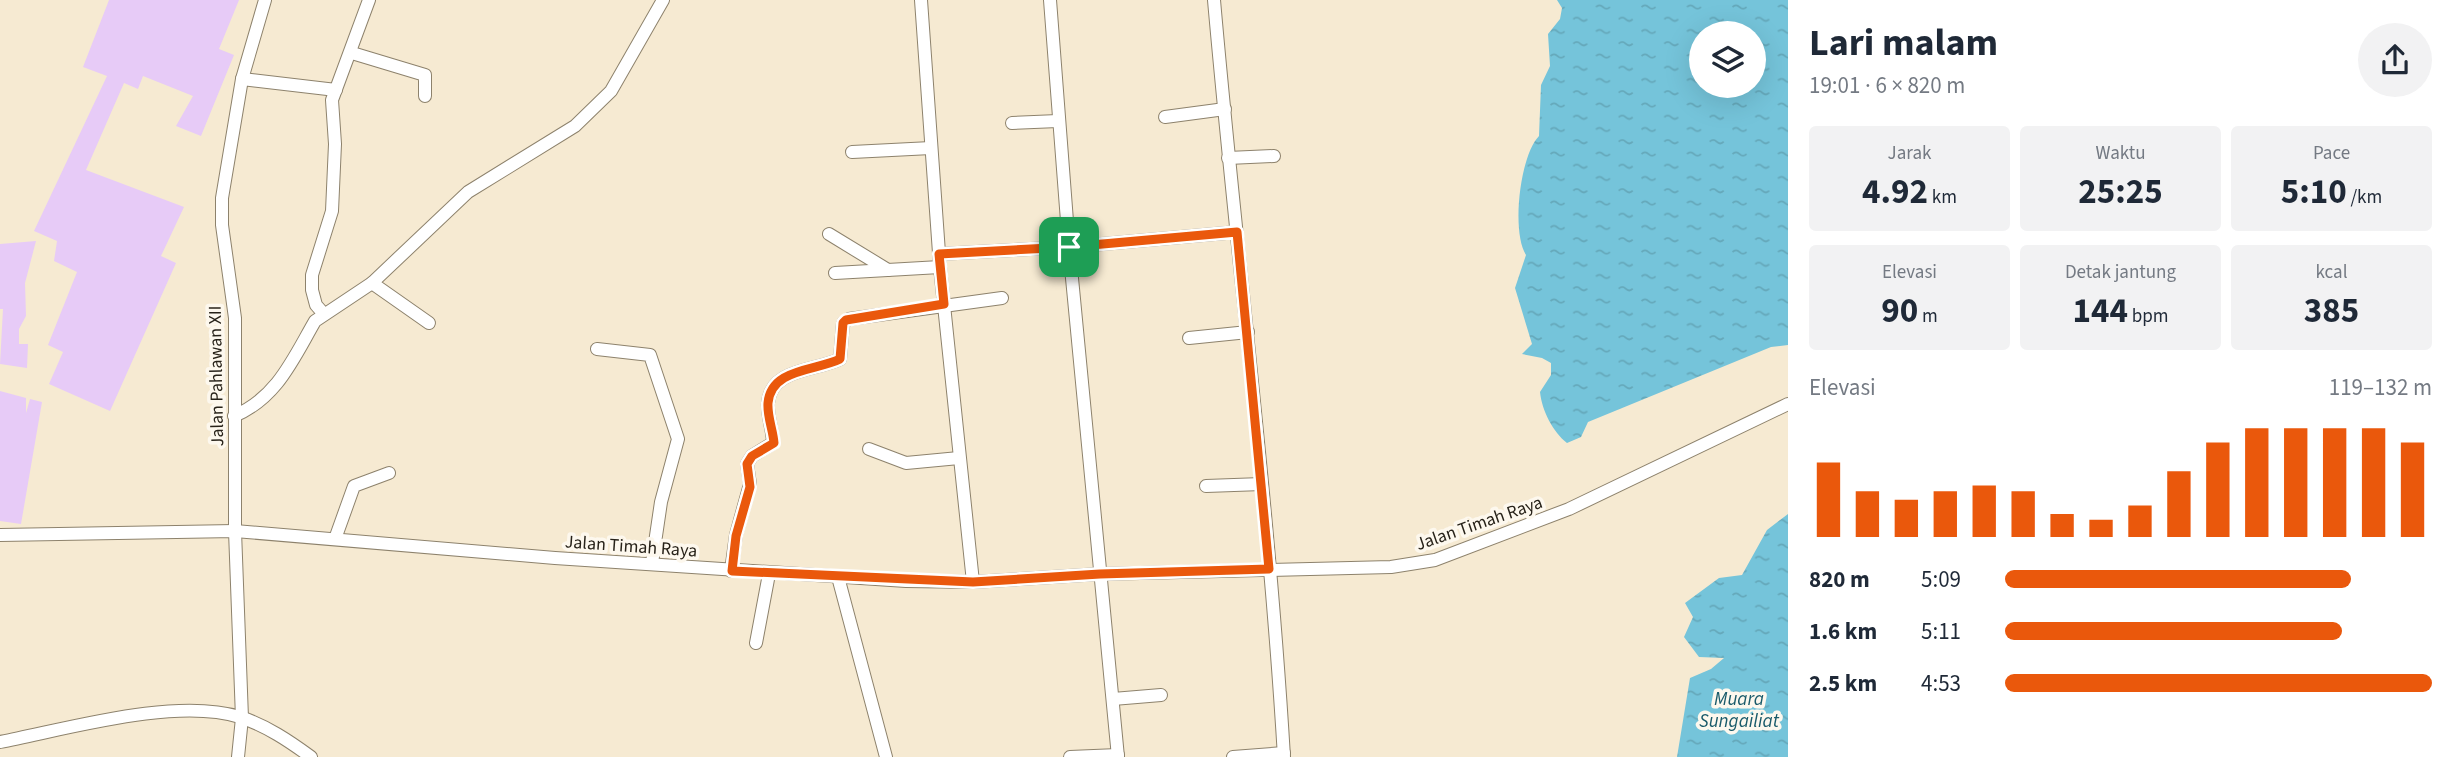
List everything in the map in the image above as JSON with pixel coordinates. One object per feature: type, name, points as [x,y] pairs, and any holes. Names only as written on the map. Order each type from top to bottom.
[{"type":"street","name":"Jalan Pahlawan XII","points":[[238,757],[242,718],[235,531],[235,318],[224,244],[222,198],[242,79],[265,0]]},
{"type":"street","points":[[323,313],[313,301],[312,275],[332,211],[335,144],[331,110],[335,90],[352,53],[369,0]]},
{"type":"street","points":[[234,416],[255,405],[275,387],[323,313],[372,282],[468,192],[575,127],[611,91],[663,0]]},
{"type":"street","points":[[921,0],[940,261],[973,582]]},
{"type":"street","points":[[1050,0],[1069,247],[1118,756],[1070,757]]},
{"type":"street","points":[[1214,0],[1228,158],[1248,332],[1284,755],[1233,757]]},
{"type":"street","points":[[352,53],[425,75],[428,78],[425,96]]},
{"type":"street","points":[[242,79],[335,90]]},
{"type":"street","points":[[1165,117],[1225,109]]},
{"type":"street","points":[[1012,123],[1058,121]]},
{"type":"street","points":[[852,152],[931,148]]},
{"type":"street","points":[[1228,158],[1274,156]]},
{"type":"street","points":[[835,274],[888,270],[940,261],[1069,247],[1237,232]]},
{"type":"street","points":[[830,234],[888,270]]},
{"type":"street","points":[[372,282],[429,323]]},
{"type":"street","points":[[732,571],[736,536],[750,487],[747,464],[752,456],[774,443],[768,406],[778,382],[797,372],[840,359],[843,323],[846,320],[944,304],[1002,298]]},
{"type":"street","points":[[1189,338],[1248,332]]},
{"type":"street","points":[[597,349],[650,355],[678,439],[661,502],[652,564]]},
{"type":"street","name":"Jalan Timah Raya","points":[[0,535],[235,531],[769,574],[973,582],[1100,574],[1357,569],[1435,560],[1569,509],[1788,404]]},
{"type":"street","points":[[869,449],[906,463],[959,458]]},
{"type":"street","points":[[335,539],[354,486],[389,473]]},
{"type":"street","points":[[1206,486],[1262,484]]},
{"type":"street","points":[[756,643],[769,574]]},
{"type":"street","points":[[838,576],[886,757]]},
{"type":"street","points":[[1113,699],[1161,695]]},
{"type":"street","points":[[0,742],[82,724],[166,713],[218,713],[242,718],[277,733],[311,757]]},
{"type":"water","points":[[1557,0],[1788,0],[1788,345],[1771,347],[1588,422],[1581,437],[1567,443],[1553,427],[1541,399],[1540,392],[1551,375],[1551,363],[1542,358],[1522,354],[1532,344],[1515,288],[1526,255],[1519,229],[1523,176],[1532,146],[1539,136],[1541,85],[1550,66],[1548,34],[1560,19],[1562,8]]},
{"type":"water","name":"Muara Sungailiat","points":[[1788,514],[1788,757],[1677,757],[1690,678],[1711,669],[1724,658],[1699,657],[1684,637],[1693,617],[1685,603],[1719,578],[1742,575],[1767,530]]},
{"type":"building","points":[[109,0],[239,0],[219,49],[234,55],[201,136],[176,126],[193,96],[143,76],[138,89],[124,83],[86,170],[184,207],[161,256],[176,263],[110,411],[49,384],[63,352],[48,345],[77,272],[54,261],[57,241],[34,231],[107,76],[83,67]]},
{"type":"building","points":[[36,241],[25,283],[26,316],[19,329],[19,344],[28,344],[27,368],[0,364],[3,309],[0,309],[0,244]]},
{"type":"building","points":[[0,391],[26,398],[26,413],[30,399],[42,402],[21,524],[0,521]]},
{"type":"route","points":[[1237,232],[1269,569],[1100,574],[973,582],[732,571],[736,536],[750,487],[747,464],[752,456],[774,443],[768,406],[770,395],[778,382],[797,372],[840,359],[843,351],[843,323],[846,320],[944,304],[939,254],[1069,247],[1237,232]]}]
